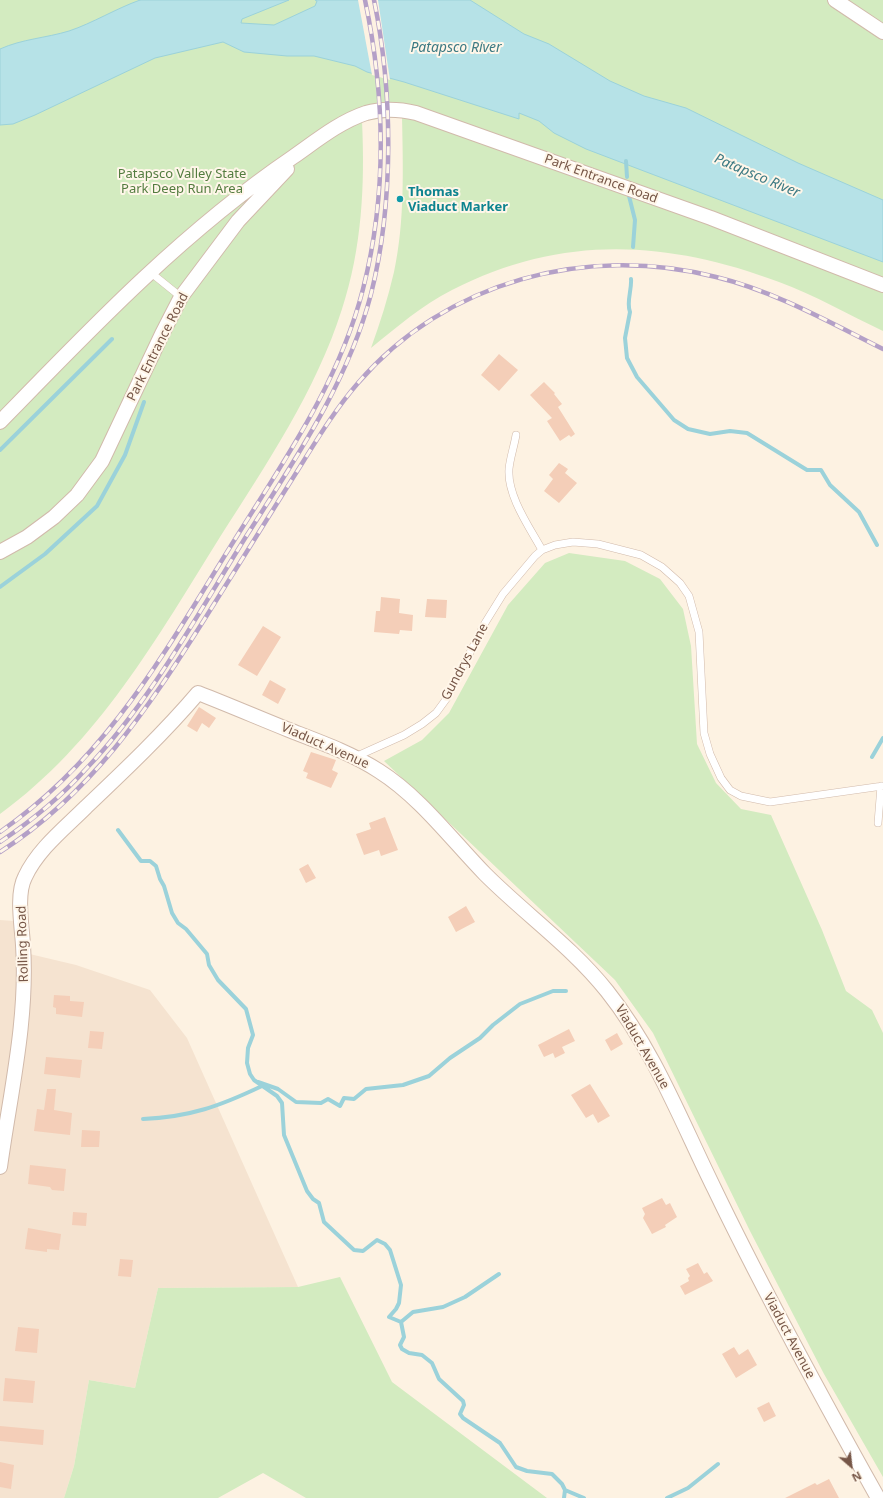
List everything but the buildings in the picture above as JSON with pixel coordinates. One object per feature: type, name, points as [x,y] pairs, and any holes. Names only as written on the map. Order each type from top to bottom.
[{"type":"street","points":[[835,0],[883,32]]},
{"type":"street","name":"Park Entrance Road","points":[[0,422],[103,316],[226,205],[318,140],[351,119],[366,113],[382,110],[399,109],[416,113],[711,218],[883,285]]},
{"type":"street","name":"Park Entrance Road","points":[[0,552],[27,537],[54,517],[76,495],[102,460],[181,297],[238,221],[277,179],[318,140]]},
{"type":"street","name":"Viaduct Avenue","points":[[198,693],[355,757],[381,772],[402,788],[485,874],[579,959],[607,991],[630,1023],[669,1094],[713,1188],[790,1339],[878,1498]]},
{"type":"street","name":"Rolling Road","points":[[0,1167],[2,1133],[21,1025],[25,977],[20,908],[24,879],[33,862],[54,839],[174,721],[198,693]]},
{"type":"lane","points":[[150,272],[181,297]]},
{"type":"lane","points":[[516,435],[509,470],[511,485],[517,504],[542,550],[555,545],[573,542],[622,549],[641,555],[662,567],[680,583],[690,596],[699,632],[704,733],[710,754],[721,778],[730,790],[741,796],[770,802],[882,786],[878,823]]},
{"type":"lane","name":"Gundrys Lane","points":[[355,757],[404,735],[436,713],[447,698],[485,624],[503,594],[535,556],[542,550]]},
{"type":"shaded area","points":[[0,920],[14,921],[17,951],[76,965],[150,990],[187,1038],[298,1287],[158,1288],[135,1388],[89,1380],[74,1466],[64,1498],[0,1498]]},
{"type":"green space","name":"Patapsco Valley State Park Deep Run Area","points":[[0,0],[883,0],[883,331],[806,293],[737,268],[696,258],[655,251],[614,249],[574,252],[533,259],[493,272],[452,290],[430,302],[371,348],[381,320],[398,253],[402,214],[402,116],[362,121],[363,169],[361,216],[354,263],[349,286],[331,339],[304,398],[255,483],[173,613],[123,687],[96,722],[67,755],[35,786],[0,814]]},
{"type":"green space","points":[[569,553],[625,561],[660,579],[683,609],[691,646],[697,744],[716,783],[741,809],[771,815],[822,930],[846,991],[872,1010],[883,1033],[883,1477],[824,1374],[750,1231],[653,1033],[615,980],[384,761],[422,740],[449,713],[508,605],[545,563]]},
{"type":"green space","points":[[340,1277],[392,1382],[547,1498],[306,1498],[263,1473],[218,1498],[64,1498],[74,1466],[89,1380],[135,1388],[158,1288],[298,1287]]},
{"type":"water","name":"Patapsco River","points":[[140,0],[289,0],[242,19],[241,23],[274,25],[315,6],[317,1],[315,0],[470,0],[524,34],[549,44],[610,81],[644,96],[686,108],[798,163],[883,200],[883,262],[586,149],[554,133],[539,121],[519,113],[519,119],[404,82],[367,72],[355,66],[314,56],[287,56],[244,52],[223,42],[155,58],[35,115],[13,124],[0,125],[0,49],[17,43],[69,31]]},
{"type":"pier","points":[[358,0],[378,0],[390,80],[372,75]]},
{"type":"waterway","points":[[626,161],[627,177]]},
{"type":"waterway","points":[[629,196],[635,220],[633,247]]},
{"type":"waterway","points":[[631,279],[629,304],[630,312],[625,338],[627,358],[637,377],[674,420],[688,429],[710,434],[730,431],[747,433],[807,470],[821,470],[830,485],[859,512],[877,545]]},
{"type":"waterway","points":[[0,450],[112,339]]},
{"type":"waterway","points":[[0,587],[45,554],[97,506],[125,455],[144,402]]},
{"type":"waterway","points":[[872,757],[883,738]]},
{"type":"waterway","points":[[118,830],[141,861],[150,861],[156,866],[172,913],[178,923],[186,929],[207,954],[209,965],[218,980],[246,1009],[253,1035],[248,1048],[247,1063],[250,1074],[254,1080],[277,1096],[282,1103],[284,1135],[307,1191],[313,1199],[319,1203],[324,1222],[354,1250],[363,1251],[377,1240],[385,1244],[390,1250],[401,1285],[399,1303],[389,1317],[401,1322],[404,1337],[400,1345],[402,1349],[409,1353],[422,1355],[432,1363],[439,1379],[463,1401],[464,1405],[460,1414],[463,1418],[500,1443],[516,1467],[527,1471],[552,1474],[562,1484],[565,1490],[564,1498]]},
{"type":"waterway","points":[[258,1082],[278,1089],[296,1102],[321,1103],[328,1099],[340,1106],[344,1098],[354,1099],[366,1089],[403,1085],[429,1076],[450,1058],[480,1038],[493,1025],[520,1004],[553,991],[566,991]]},
{"type":"waterway","points":[[143,1119],[176,1116],[190,1113],[218,1105],[262,1086]]},
{"type":"waterway","points":[[401,1322],[413,1312],[443,1307],[465,1297],[499,1274]]},
{"type":"waterway","points":[[667,1498],[688,1488],[718,1464]]},
{"type":"waterway","points":[[565,1490],[584,1498]]},
{"type":"railway","points":[[0,832],[39,802],[74,769],[105,734],[134,697],[161,658],[292,448],[326,387],[353,323],[363,289],[371,253],[376,218],[380,145],[379,108],[372,36],[365,0]]},
{"type":"railway","points":[[0,842],[45,809],[66,790],[109,743],[152,686],[172,657],[302,448],[335,389],[349,358],[371,294],[379,259],[387,185],[388,147],[385,72],[374,0]]},
{"type":"railway","points":[[0,852],[33,829],[62,804],[90,777],[115,748],[161,686],[183,653],[331,418],[358,383],[393,348],[433,319],[476,296],[521,279],[569,269],[618,265],[667,268],[716,277],[759,290],[801,308],[883,349]]},
{"type":"place","name":"Thomas Viaduct Marker","points":[[400,199]]}]
